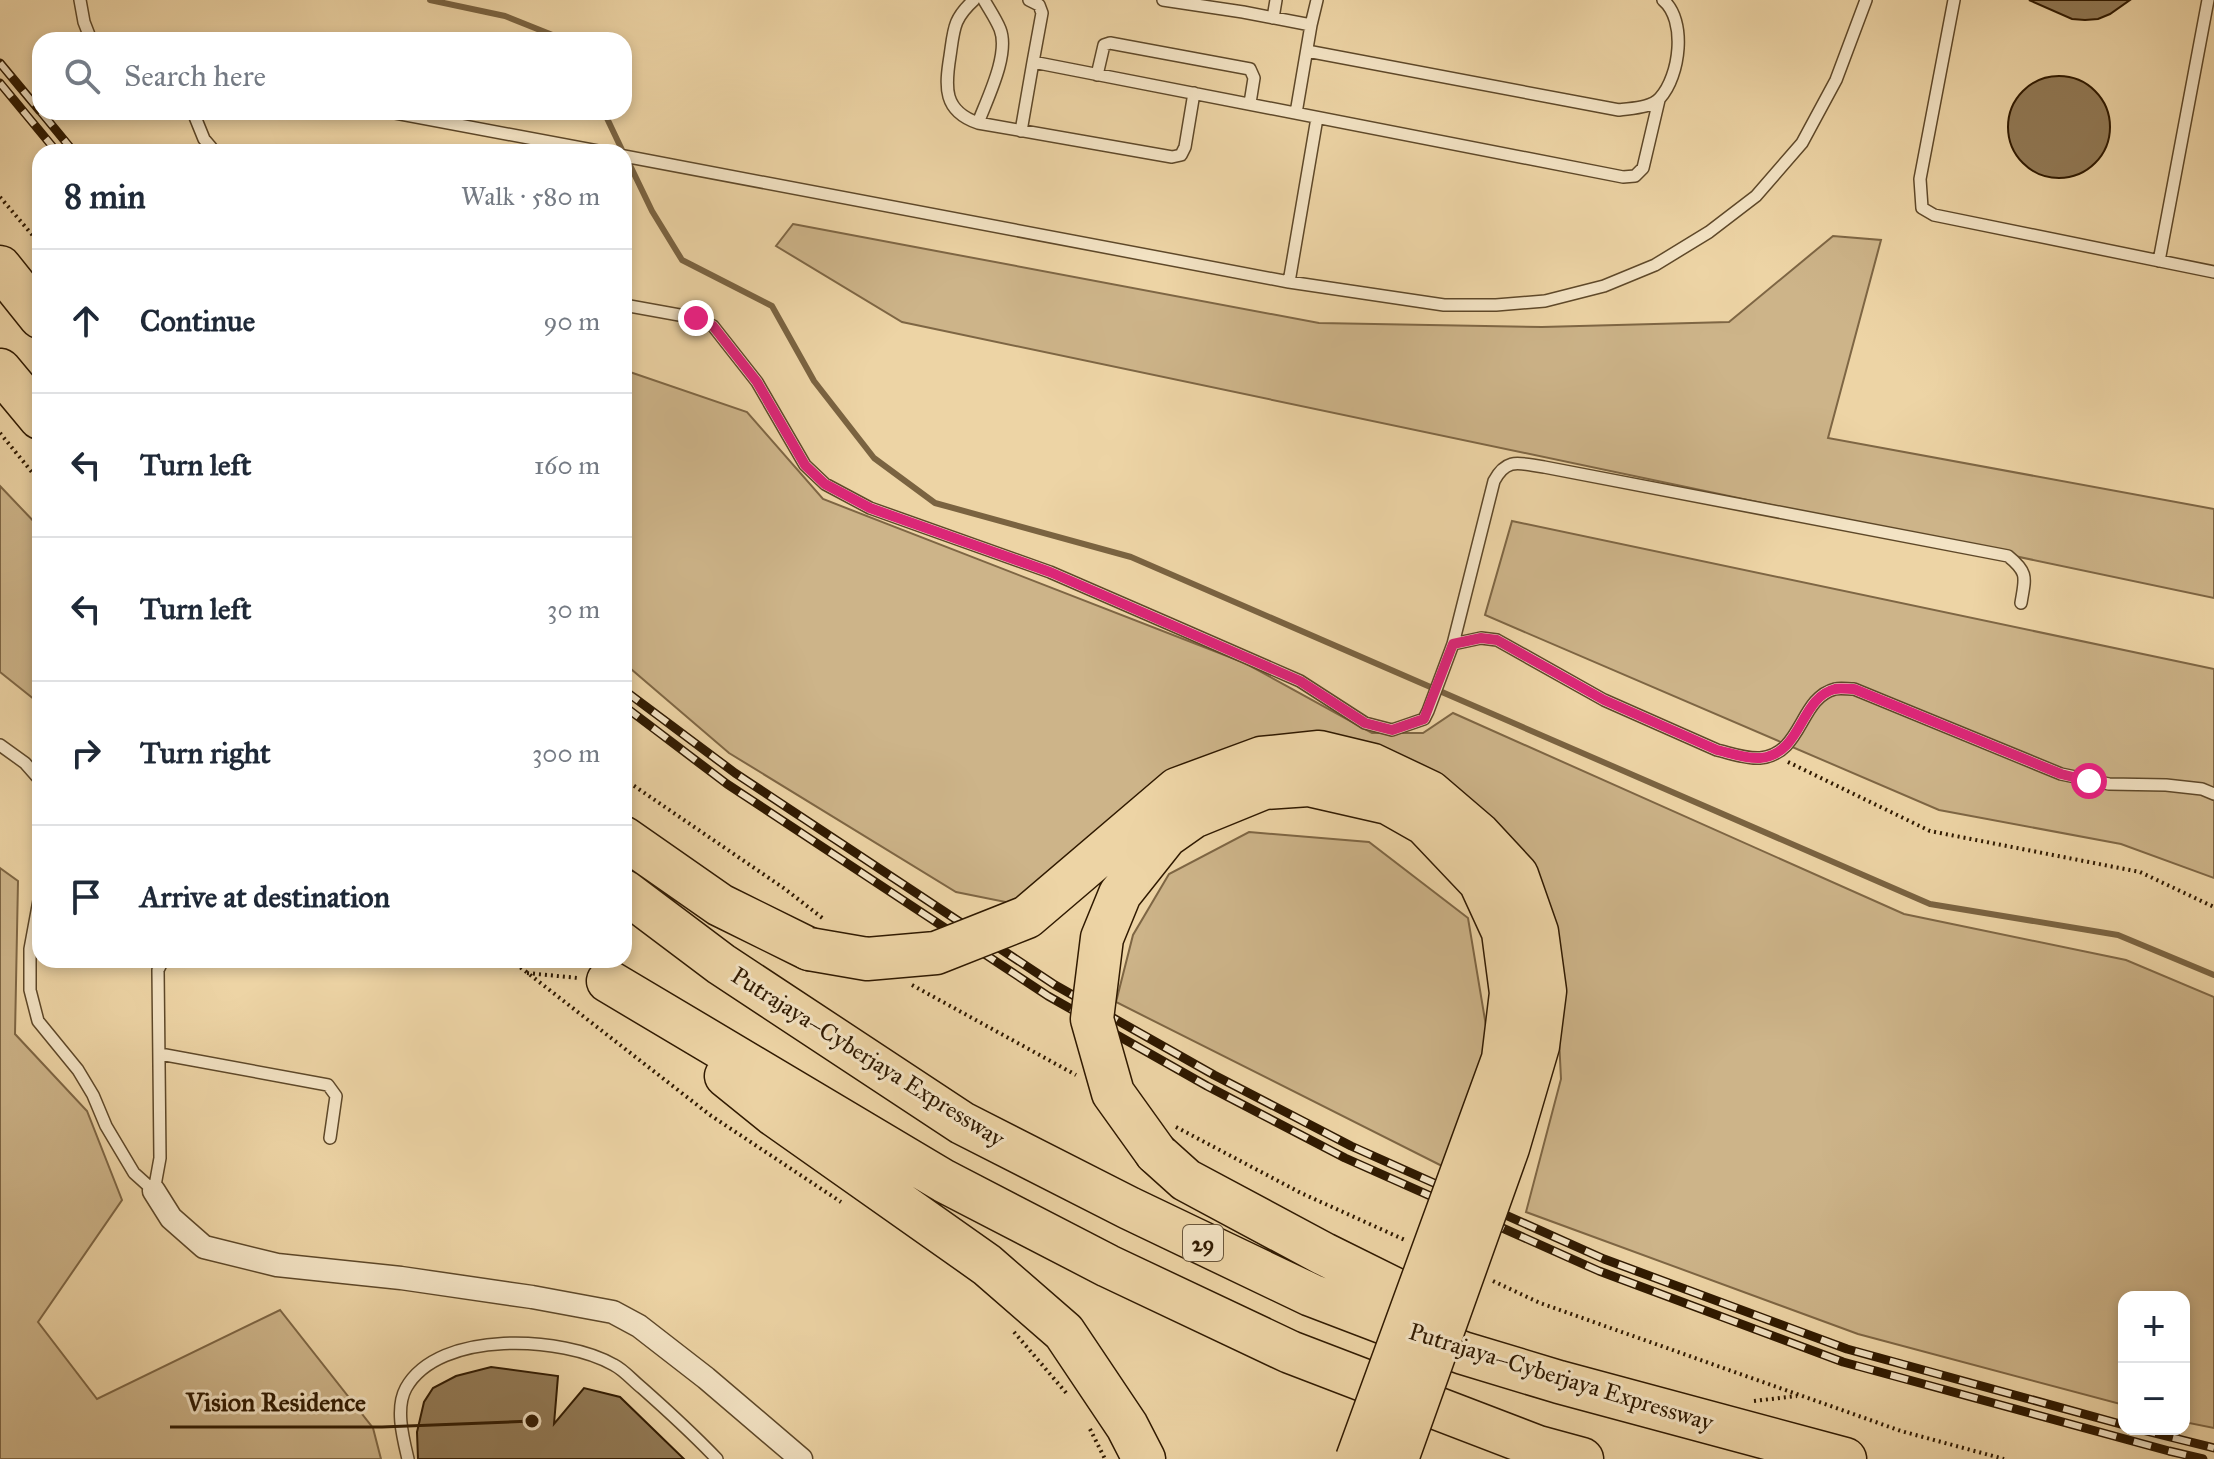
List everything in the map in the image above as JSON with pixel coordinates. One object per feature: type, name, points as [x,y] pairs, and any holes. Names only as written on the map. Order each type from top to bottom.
[{"type":"highway","points":[[0,267],[32,307]]},
{"type":"highway","points":[[0,370],[32,408]]},
{"type":"highway","points":[[632,844],[720,905],[821,937],[867,959],[936,953],[1027,917],[1177,789],[1261,758],[1319,752],[1373,765],[1430,792],[1479,834],[1517,875],[1537,932],[1545,991],[1538,1046],[1508,1148],[1397,1459]]},
{"type":"highway","points":[[1357,1459],[1503,1059],[1511,993],[1503,932],[1480,882],[1425,824],[1388,803],[1309,785],[1264,788],[1193,817],[1166,836],[1120,894],[1102,938],[1092,1019],[1113,1093],[1160,1137],[1186,1180],[1324,1254],[1475,1329],[1839,1457]]},
{"type":"highway","name":"Putrajaya–Cyberjaya Expressway","points":[[632,897],[721,964],[962,1123],[1129,1208],[1311,1295],[1463,1353],[1839,1457]]},
{"type":"highway","points":[[596,970],[773,1114],[987,1265],[1064,1332],[1127,1426],[1144,1459]]},
{"type":"highway","points":[[596,970],[944,1181],[1108,1266],[1290,1352],[1538,1447],[1582,1459]]},
{"type":"street","points":[[154,1191],[171,1218],[204,1247],[277,1265],[401,1278],[613,1312],[639,1326],[706,1378],[801,1459]]},
{"type":"lane","points":[[80,0],[88,32]]},
{"type":"lane","points":[[974,0],[959,15],[954,28],[946,88],[958,113],[978,123],[1172,157],[1181,155],[1185,147],[1194,93]]},
{"type":"lane","points":[[978,123],[1002,51],[1001,31],[984,0]]},
{"type":"lane","points":[[1021,131],[1042,13],[1039,5],[1029,0]]},
{"type":"lane","points":[[1163,0],[1205,3],[1311,25]]},
{"type":"lane","points":[[1273,18],[1276,0]]},
{"type":"lane","points":[[1296,113],[1317,0]]},
{"type":"lane","points":[[1033,62],[1623,177],[1635,176],[1643,168],[1659,100],[1678,56],[1678,26],[1663,0]]},
{"type":"lane","points":[[632,158],[1289,282],[1444,305],[1545,301],[1604,286],[1655,265],[1709,232],[1756,196],[1802,143],[1836,80],[1866,0]]},
{"type":"lane","points":[[1954,0],[1920,179],[1922,208],[1934,215],[2214,272]]},
{"type":"lane","points":[[2159,261],[2208,0]]},
{"type":"lane","points":[[1097,75],[1104,45],[1110,43],[1250,69],[1254,78],[1250,103]]},
{"type":"lane","points":[[1307,51],[1619,110],[1659,100]]},
{"type":"lane","points":[[1289,282],[1317,118]]},
{"type":"lane","points":[[196,120],[208,144]]},
{"type":"lane","points":[[433,120],[561,144]]},
{"type":"lane","points":[[632,306],[696,318],[713,326],[757,382],[805,465],[825,484],[870,508],[1050,572],[1145,613],[1300,681],[1365,723],[1392,730],[1424,719],[1428,711],[1453,644],[1494,481],[1500,469],[1509,464],[1544,467],[2008,556],[2021,567],[2025,576],[2021,603]]},
{"type":"lane","points":[[1453,644],[1481,638],[1497,640],[1604,700],[1717,750],[1758,758],[1775,755],[1788,745],[1821,696],[1836,689],[1854,689],[2061,774],[2109,784],[2166,785],[2202,789],[2214,794]]},
{"type":"lane","points":[[0,745],[32,771]]},
{"type":"lane","points":[[32,938],[30,990],[38,1021],[78,1070],[134,1173],[154,1191]]},
{"type":"lane","points":[[154,1191],[160,1158],[159,968]]},
{"type":"lane","points":[[160,1054],[328,1085],[336,1096],[330,1138]]},
{"type":"lane","points":[[408,1459],[400,1421],[406,1389],[424,1368],[454,1351],[531,1342],[577,1350],[615,1365],[681,1422],[717,1459]]},
{"type":"path","points":[[0,197],[32,235]]},
{"type":"path","points":[[0,433],[32,472]]},
{"type":"path","points":[[1775,755],[1930,831],[2140,872],[2214,907]]},
{"type":"path","points":[[632,784],[785,889],[821,937]]},
{"type":"path","points":[[520,968],[710,1115],[850,1208]]},
{"type":"path","points":[[526,973],[596,970]]},
{"type":"path","points":[[906,981],[1081,1077]]},
{"type":"path","points":[[1160,1137],[1301,1193],[1414,1245]]},
{"type":"path","points":[[1484,1277],[1540,1303],[1901,1431],[2004,1459]]},
{"type":"path","points":[[1010,1327],[1073,1402]]},
{"type":"path","points":[[1088,1424],[1105,1459]]},
{"type":"shaded area","points":[[793,224],[1319,323],[1542,327],[1729,322],[1833,236],[1881,240],[1828,438],[2214,509],[2214,598],[902,322],[776,246]]},
{"type":"shaded area","points":[[632,373],[747,412],[823,499],[1245,663],[1372,733],[1423,733],[1453,713],[1904,914],[2126,960],[2214,997],[2214,1428],[2190,1423],[2190,1291],[2118,1291],[2118,1403],[1858,1334],[1526,1212],[1561,1079],[1555,959],[1345,745],[1020,905],[956,892],[729,753],[632,670]]},
{"type":"shaded area","points":[[0,486],[32,520],[32,698],[0,672]]},
{"type":"shaded area","points":[[1512,521],[2214,669],[2214,878],[2121,844],[1939,810],[1485,615]]},
{"type":"shaded area","points":[[1249,832],[1369,842],[1468,918],[1488,1038],[1448,1169],[1116,1002],[1133,935],[1169,874]]},
{"type":"shaded area","points":[[0,868],[18,881],[15,1034],[87,1111],[122,1200],[38,1322],[97,1399],[280,1310],[373,1428],[381,1459],[0,1459]]},
{"type":"building","points":[[2029,0],[2130,0],[2110,14],[2085,20],[2072,19]]},
{"type":"building","points":[[2059,76],[2078,80],[2095,91],[2106,108],[2110,127],[2106,146],[2095,163],[2078,174],[2059,178],[2040,174],[2023,163],[2012,146],[2008,127],[2012,108],[2023,91],[2040,80]]},
{"type":"building","points":[[491,1367],[558,1376],[554,1424],[584,1388],[620,1397],[684,1459],[418,1459],[417,1432],[424,1402],[433,1388],[456,1376]]},
{"type":"waterway","points":[[430,0],[505,16],[545,32]]},
{"type":"waterway","points":[[608,120],[619,144]]},
{"type":"waterway","points":[[632,169],[652,211],[682,260],[772,306],[814,381],[874,458],[935,503],[1131,557],[1930,904],[2118,935],[2214,975]]},
{"type":"railway","points":[[0,63],[32,101]]},
{"type":"railway","points":[[0,83],[50,144]]},
{"type":"railway","points":[[48,120],[67,144]]},
{"type":"railway","points":[[632,696],[735,773],[1055,985],[1214,1075],[1351,1146],[1604,1259],[1847,1349],[2118,1423]]},
{"type":"railway","points":[[632,712],[727,784],[1048,996],[1207,1086],[1345,1158],[1599,1271],[1843,1362],[2203,1459]]},
{"type":"railway","points":[[2162,1435],[2214,1448]]},
{"type":"place","name":"Vision Residence","points":[[532,1421]]},
{"type":"route","points":[[696,318],[713,326],[757,382],[805,465],[825,484],[870,508],[1050,572],[1300,681],[1365,723],[1380,728],[1392,730],[1424,719],[1453,644],[1481,638],[1497,640],[1604,700],[1717,750],[1736,755],[1758,758],[1775,755],[1788,745],[1821,696],[1836,689],[1854,689],[2061,774],[2089,781]]}]
